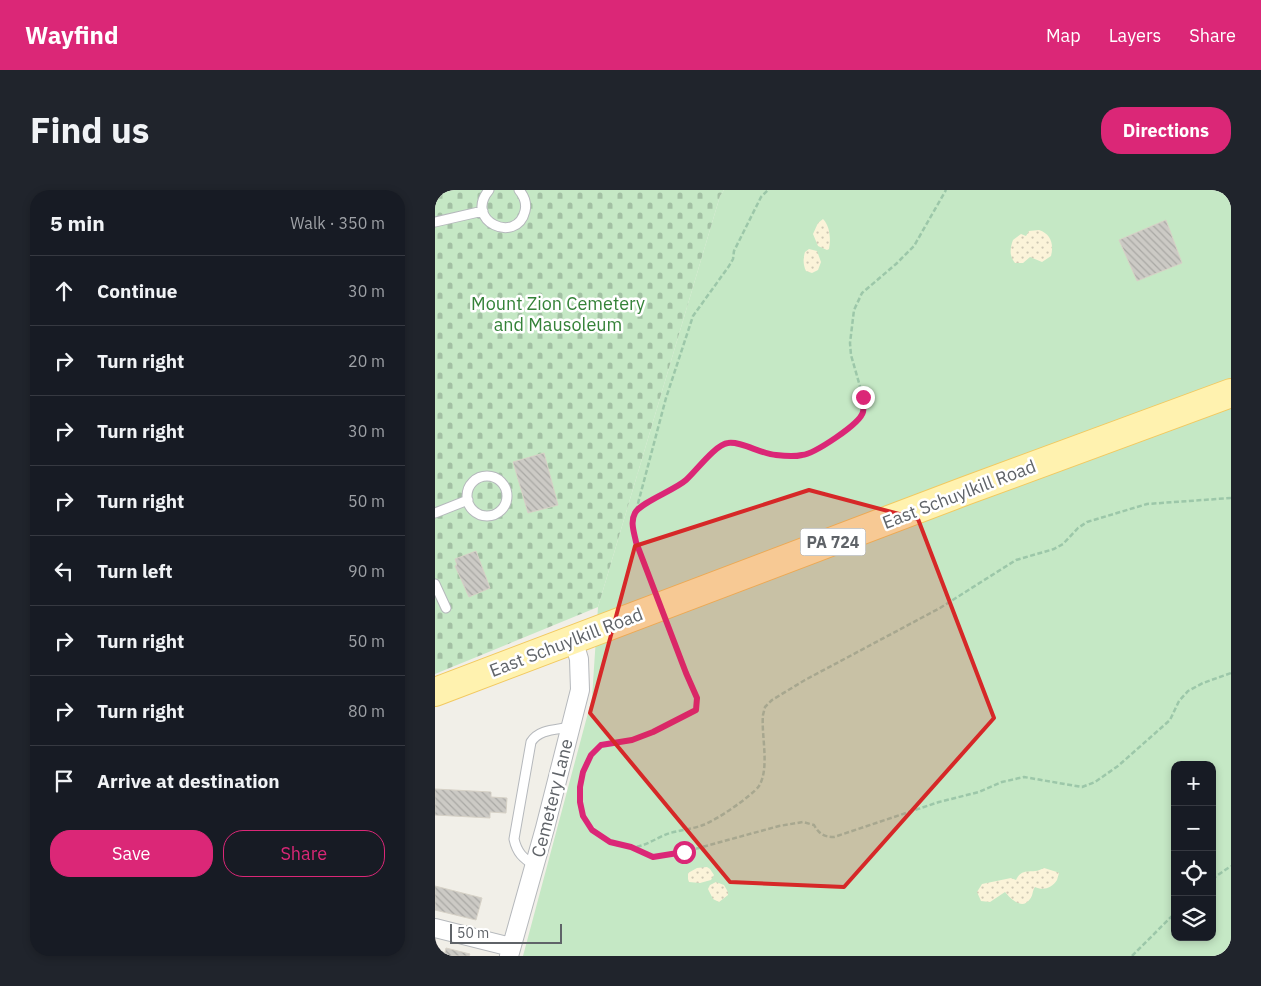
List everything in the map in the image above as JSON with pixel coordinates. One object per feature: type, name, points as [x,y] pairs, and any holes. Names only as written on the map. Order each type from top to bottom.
[{"type":"main road","name":"East Schuylkill Road","points":[[435,692],[1231,392]]},
{"type":"street","name":"Cemetery Lane","points":[[510,952],[535,866],[580,690],[579,659],[573,639]]},
{"type":"street","points":[[435,928],[510,952]]},
{"type":"lane","points":[[489,190],[483,202],[483,211],[488,222],[494,226],[508,228],[515,225],[525,214],[525,200],[519,190]]},
{"type":"lane","points":[[435,222],[483,211]]},
{"type":"lane","points":[[482,476],[496,478],[505,486],[508,493],[508,499],[502,511],[489,517],[476,513],[471,509],[467,500],[471,484],[482,476]]},
{"type":"lane","points":[[435,513],[467,500]]},
{"type":"lane","points":[[435,584],[446,608]]},
{"type":"lane","points":[[535,866],[516,850],[514,840],[531,742],[535,736],[543,732],[570,727]]},
{"type":"path","points":[[768,190],[761,197],[734,251],[733,259],[729,266],[693,316],[666,398],[632,526],[636,542],[697,698],[696,710],[653,732],[632,740],[601,745],[591,755],[583,772],[580,802],[583,816],[592,830],[610,842],[631,847],[653,857],[684,852],[779,826],[803,822],[814,825],[818,832],[827,837],[834,837],[939,802],[979,792],[1002,782],[1024,777],[1082,786],[1095,782],[1118,766],[1170,720],[1179,701],[1188,690],[1231,673]]},
{"type":"path","points":[[635,512],[642,505],[686,480],[709,455],[725,443],[734,443],[774,455],[804,455],[855,424],[863,413],[863,397],[851,355],[850,343],[854,310],[862,293],[914,246],[947,190]]},
{"type":"path","points":[[631,847],[642,845],[670,833],[705,824],[745,800],[759,786],[763,770],[762,725],[765,707],[772,700],[805,680],[940,608],[1016,560],[1054,549],[1063,544],[1078,528],[1087,522],[1147,504],[1231,498]]},
{"type":"path","points":[[1216,877],[1231,866]]},
{"type":"path","points":[[1132,956],[1171,917]]},
{"type":"highlighted area","points":[[809,490],[918,519],[994,718],[844,887],[730,882],[590,713],[635,546]]},
{"type":"green space","name":"Mount Zion Cemetery and Mausoleum","points":[[435,190],[724,190],[720,196],[598,607],[435,674]]},
{"type":"green space","points":[[724,190],[1231,190],[1231,956],[523,956],[592,698],[598,607],[720,196]]},
{"type":"sand","points":[[823,219],[829,233],[830,245],[827,250],[818,246],[813,234],[818,223]]},
{"type":"sand","points":[[1039,230],[1051,240],[1051,256],[1042,262],[1030,257],[1023,263],[1015,263],[1011,252],[1013,240],[1021,234],[1026,236],[1029,231]]},
{"type":"sand","points":[[809,249],[817,251],[821,262],[818,270],[812,273],[806,271],[804,264],[805,252]]},
{"type":"sand","points":[[707,867],[714,875],[711,880],[700,883],[689,882],[688,873],[697,868]]},
{"type":"sand","points":[[1044,868],[1059,873],[1057,880],[1047,888],[1035,887],[1031,898],[1023,904],[1016,902],[1005,892],[990,902],[981,901],[977,892],[982,884],[1011,878],[1016,880],[1022,873]]},
{"type":"sand","points":[[716,882],[724,885],[728,892],[728,895],[719,902],[713,899],[708,889],[710,885]]},
{"type":"building","points":[[1166,220],[1182,263],[1137,281],[1119,240]]},
{"type":"building","points":[[544,453],[558,505],[528,513],[513,462]]},
{"type":"building","points":[[476,551],[490,588],[469,597],[455,566],[457,565],[455,559]]},
{"type":"building","points":[[435,789],[491,792],[491,797],[507,798],[506,813],[490,812],[490,818],[435,815]]},
{"type":"building","points":[[435,886],[482,898],[476,920],[435,910]]},
{"type":"building","points":[[446,948],[470,954],[469,956],[444,956]]},
{"type":"route","points":[[684,852],[653,857],[631,847],[610,842],[592,830],[583,816],[580,802],[583,772],[591,755],[601,745],[632,740],[653,732],[696,710],[697,698],[636,542],[632,526],[635,512],[642,505],[686,480],[709,455],[725,443],[734,443],[774,455],[804,455],[855,424],[863,413],[863,397]]}]
